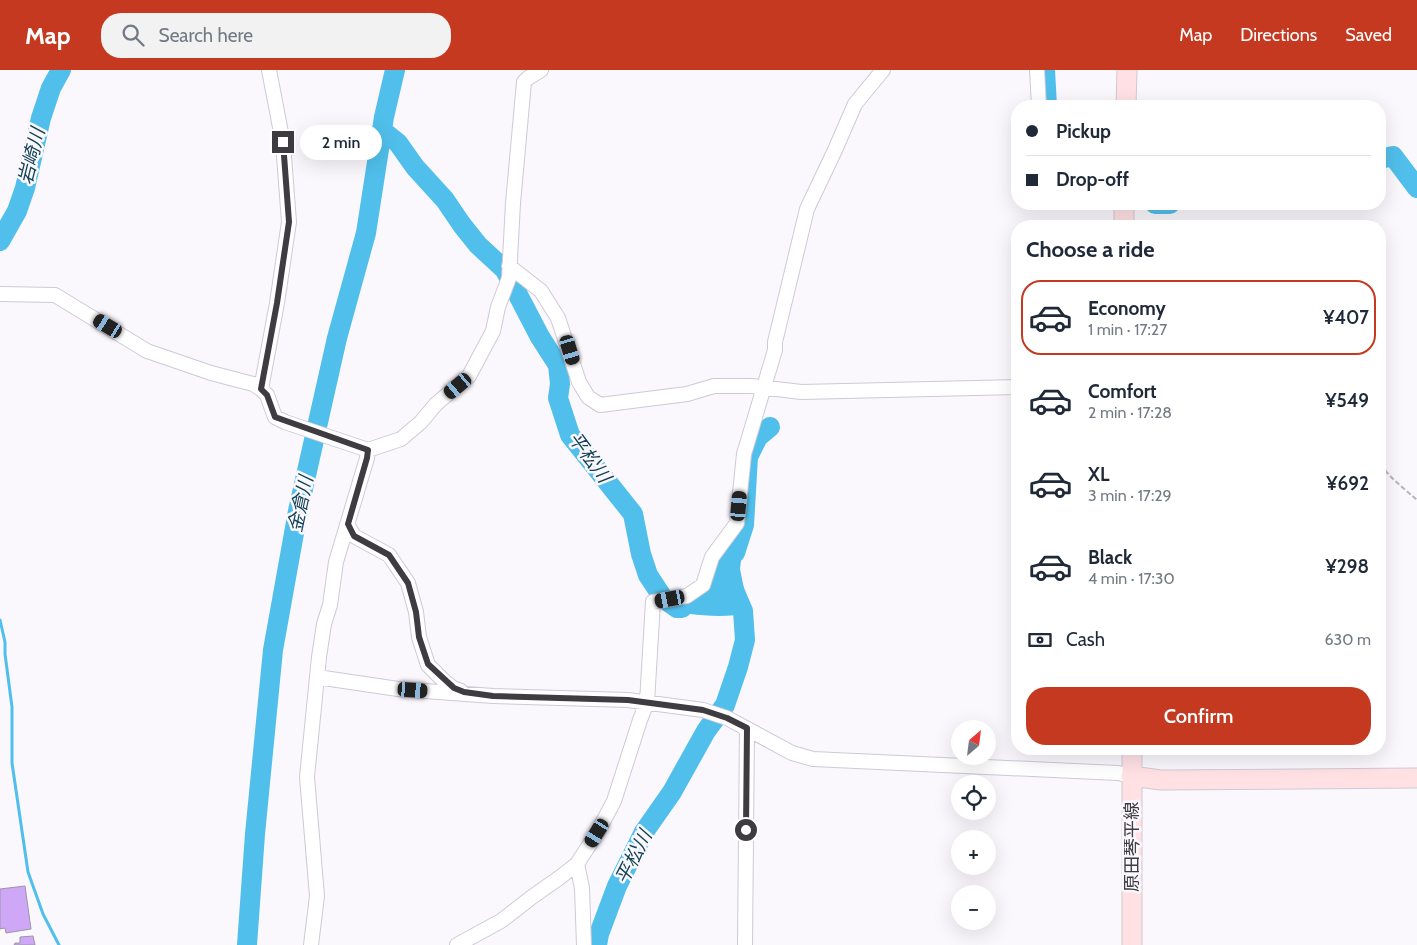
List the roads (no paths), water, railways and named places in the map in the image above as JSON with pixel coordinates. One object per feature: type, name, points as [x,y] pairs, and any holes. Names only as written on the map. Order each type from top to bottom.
[{"type":"street","points":[[261,389],[277,303],[289,222],[283,142],[269,70]]},
{"type":"street","points":[[0,294],[55,295],[147,350],[211,374],[253,384],[267,395],[275,417],[285,422],[368,450],[401,439],[436,404],[469,376],[493,331],[498,307],[509,278],[513,203],[524,82],[541,70]]},
{"type":"street","points":[[457,945],[501,921],[577,864],[597,833],[614,801],[647,702],[653,602],[687,596],[703,585],[712,557],[737,523],[744,454],[775,350],[775,342],[807,209],[855,104],[883,70]]},
{"type":"street","points":[[1037,70],[1039,100]]},
{"type":"street","points":[[1126,100],[1127,70]]},
{"type":"street","points":[[509,266],[541,291],[558,318],[579,382],[588,397],[600,405],[687,394],[714,386],[765,387],[801,392],[1011,387]]},
{"type":"street","points":[[311,945],[317,896],[307,777],[318,657],[324,624],[330,605],[336,562],[368,450]]},
{"type":"street","points":[[348,524],[354,536],[389,555],[408,583],[416,612],[419,637],[428,664],[454,688],[464,692]]},
{"type":"street","points":[[317,677],[398,688],[464,692],[493,696],[628,700],[703,710],[727,718],[792,753],[813,759],[1108,772],[1161,780],[1417,778]]},
{"type":"street","points":[[745,945],[747,728]]},
{"type":"street","name":"原田琴平線","points":[[1132,755],[1132,945]]},
{"type":"street","points":[[577,864],[582,888],[584,945]]},
{"type":"water","points":[[742,526],[745,529],[740,569],[749,613],[727,616],[705,615],[682,613],[661,608],[662,605],[692,597],[719,551]]},
{"type":"waterway","name":"岩崎川","points":[[0,241],[17,211],[25,188],[41,118],[51,88],[61,70]]},
{"type":"waterway","name":"金倉川","points":[[247,945],[255,834],[273,650],[298,511],[337,338],[366,233],[384,117],[395,70]]},
{"type":"waterway","points":[[1045,70],[1047,100]]},
{"type":"waterway","name":"平松川","points":[[383,131],[398,143],[415,167],[445,200],[478,245],[505,270],[540,337],[558,365],[560,384],[558,398],[570,435],[633,514],[641,554],[648,575],[663,598],[677,608],[682,608]]},
{"type":"waterway","points":[[1386,158],[1393,156],[1417,188]]},
{"type":"waterway","name":"平松川","points":[[735,553],[744,525],[748,457],[758,437],[770,427]]},
{"type":"waterway","name":"平松川","points":[[597,945],[599,934],[617,886],[644,832],[672,792],[706,731],[725,705],[745,640],[743,611],[734,590]]},
{"type":"waterway","points":[[0,620],[5,642],[12,707],[12,763],[28,872],[43,914],[59,945]]}]
